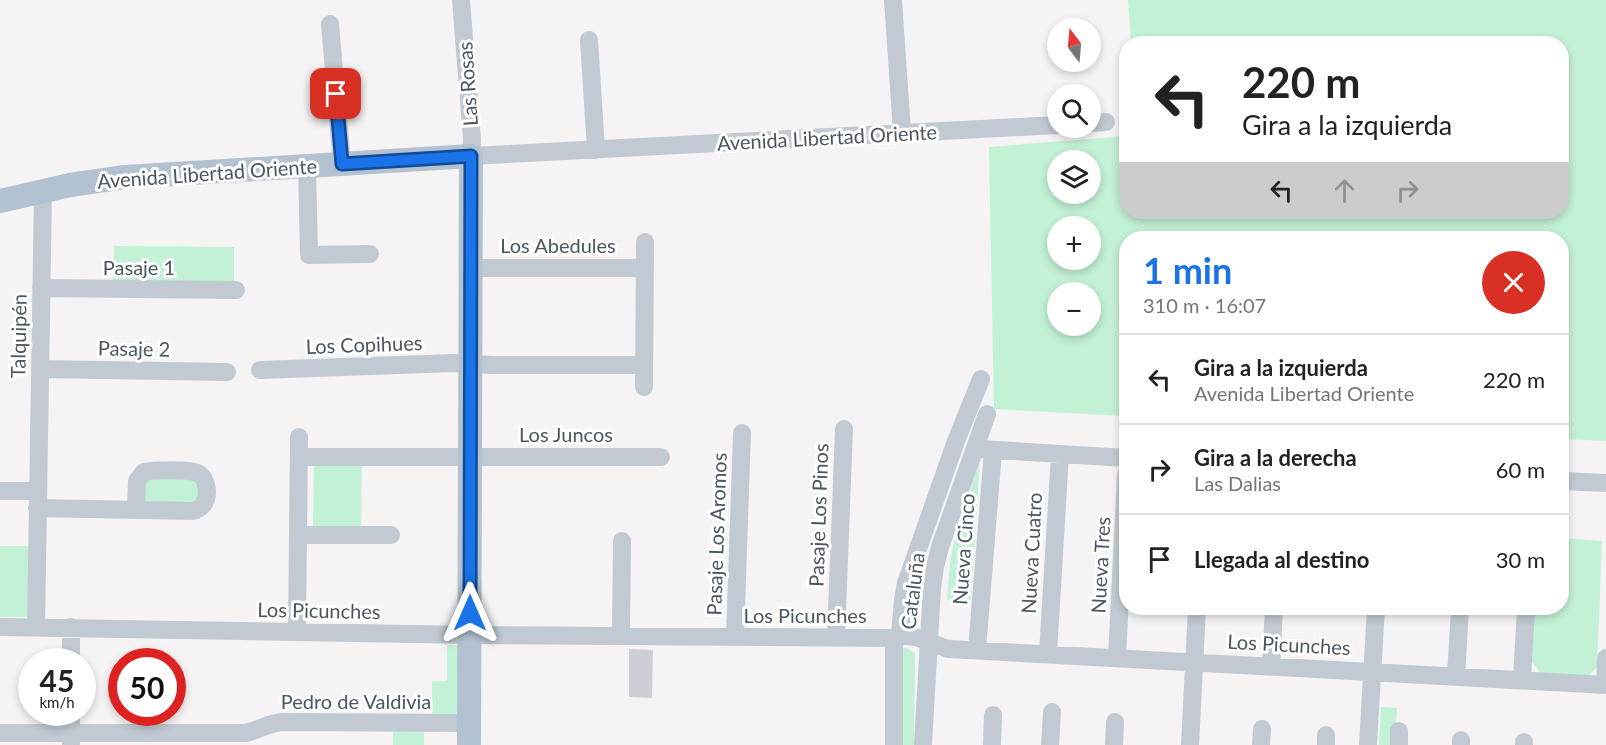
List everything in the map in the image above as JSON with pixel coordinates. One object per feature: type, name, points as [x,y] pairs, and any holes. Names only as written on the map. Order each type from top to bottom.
[{"type":"main road","name":"Avenida Libertad Oriente","points":[[0,201],[125,177],[471,156]]},
{"type":"main road","name":"Las Rosas","points":[[469,734],[471,156]]},
{"type":"street","name":"Las Rosas","points":[[461,0],[471,156]]},
{"type":"street","points":[[893,0],[902,132]]},
{"type":"street","points":[[330,24],[342,164]]},
{"type":"street","points":[[589,40],[596,150]]},
{"type":"street","name":"Avenida Libertad Oriente","points":[[471,156],[1047,125]]},
{"type":"street","points":[[307,166],[309,255],[370,254]]},
{"type":"street","name":"Talquipén","points":[[36,627],[43,191]]},
{"type":"street","points":[[644,387],[645,242]]},
{"type":"street","name":"Los Abedules","points":[[471,268],[645,268]]},
{"type":"street","name":"Pasaje 1","points":[[41,288],[236,290]]},
{"type":"street","name":"Los Copihues","points":[[260,370],[454,363],[644,365]]},
{"type":"street","name":"Pasaje 2","points":[[40,369],[228,372]]},
{"type":"street","name":"Cataluña","points":[[894,745],[897,636],[906,583],[956,441],[981,379]]},
{"type":"street","name":"Cataluña","points":[[923,745],[928,642],[935,567],[987,414]]},
{"type":"street","name":"Pasaje Los Pinos","points":[[836,638],[844,429]]},
{"type":"street","name":"Pasaje Los Aromos","points":[[735,637],[742,433]]},
{"type":"street","points":[[297,632],[299,437]]},
{"type":"street","points":[[956,441],[993,451],[1119,458]]},
{"type":"street","name":"Nueva Cinco","points":[[977,651],[993,451]]},
{"type":"street","name":"Nueva Cuatro","points":[[1048,654],[1060,454]]},
{"type":"street","name":"Los Juncos","points":[[299,457],[661,457]]},
{"type":"street","points":[[1569,481],[1606,483]]},
{"type":"street","points":[[0,491],[38,500],[136,510]]},
{"type":"street","points":[[298,535],[392,535]]},
{"type":"street","points":[[621,636],[622,541]]},
{"type":"street","name":"Nueva Tres","points":[[1118,658],[1120,615]]},
{"type":"street","points":[[1190,745],[1197,615]]},
{"type":"street","points":[[1271,666],[1274,615]]},
{"type":"street","points":[[1368,745],[1376,615]]},
{"type":"street","points":[[1456,676],[1460,615]]},
{"type":"street","points":[[1522,680],[1526,615]]},
{"type":"street","name":"Los Picunches","points":[[0,627],[470,635],[836,638],[913,636],[949,649],[977,651],[1605,685]]},
{"type":"street","points":[[71,627],[71,648]]},
{"type":"street","points":[[1605,685],[1606,658]]},
{"type":"street","points":[[1050,745],[1052,712]]},
{"type":"street","points":[[992,745],[993,715]]},
{"type":"street","name":"Pedro de Valdivia","points":[[0,733],[71,739],[245,733],[272,723],[282,722],[469,734]]},
{"type":"street","points":[[1114,745],[1115,722]]},
{"type":"green space","points":[[1128,0],[1606,0],[1606,441],[1569,439],[1569,231],[1119,231],[1119,416],[994,409],[989,147],[1119,137],[1119,219],[1569,219],[1569,36],[1131,36]]},
{"type":"green space","points":[[114,246],[234,247],[234,285],[113,284]]},
{"type":"green space","points":[[980,460],[971,600],[947,600],[953,546]]},
{"type":"green space","points":[[314,461],[362,461],[361,528],[313,527]]},
{"type":"green space","points":[[194,476],[200,482],[200,498],[193,504],[150,503],[144,500],[145,480]]},
{"type":"green space","points":[[1569,539],[1602,541],[1597,667],[1588,676],[1541,674],[1532,662],[1534,615],[1569,615]]},
{"type":"green space","points":[[0,546],[29,546],[29,617],[0,617]]},
{"type":"green space","points":[[447,645],[467,645],[467,716],[432,716],[432,681],[447,681]]},
{"type":"green space","points":[[900,648],[907,648],[915,653],[914,745],[903,745]]},
{"type":"green space","points":[[1381,707],[1397,708],[1394,745],[1379,745]]},
{"type":"green space","points":[[393,729],[424,729],[424,745],[393,745]]},
{"type":"building","points":[[629,649],[653,650],[652,698],[629,697]]},
{"type":"route","points":[[336,94],[342,164],[471,156],[470,613]]}]
